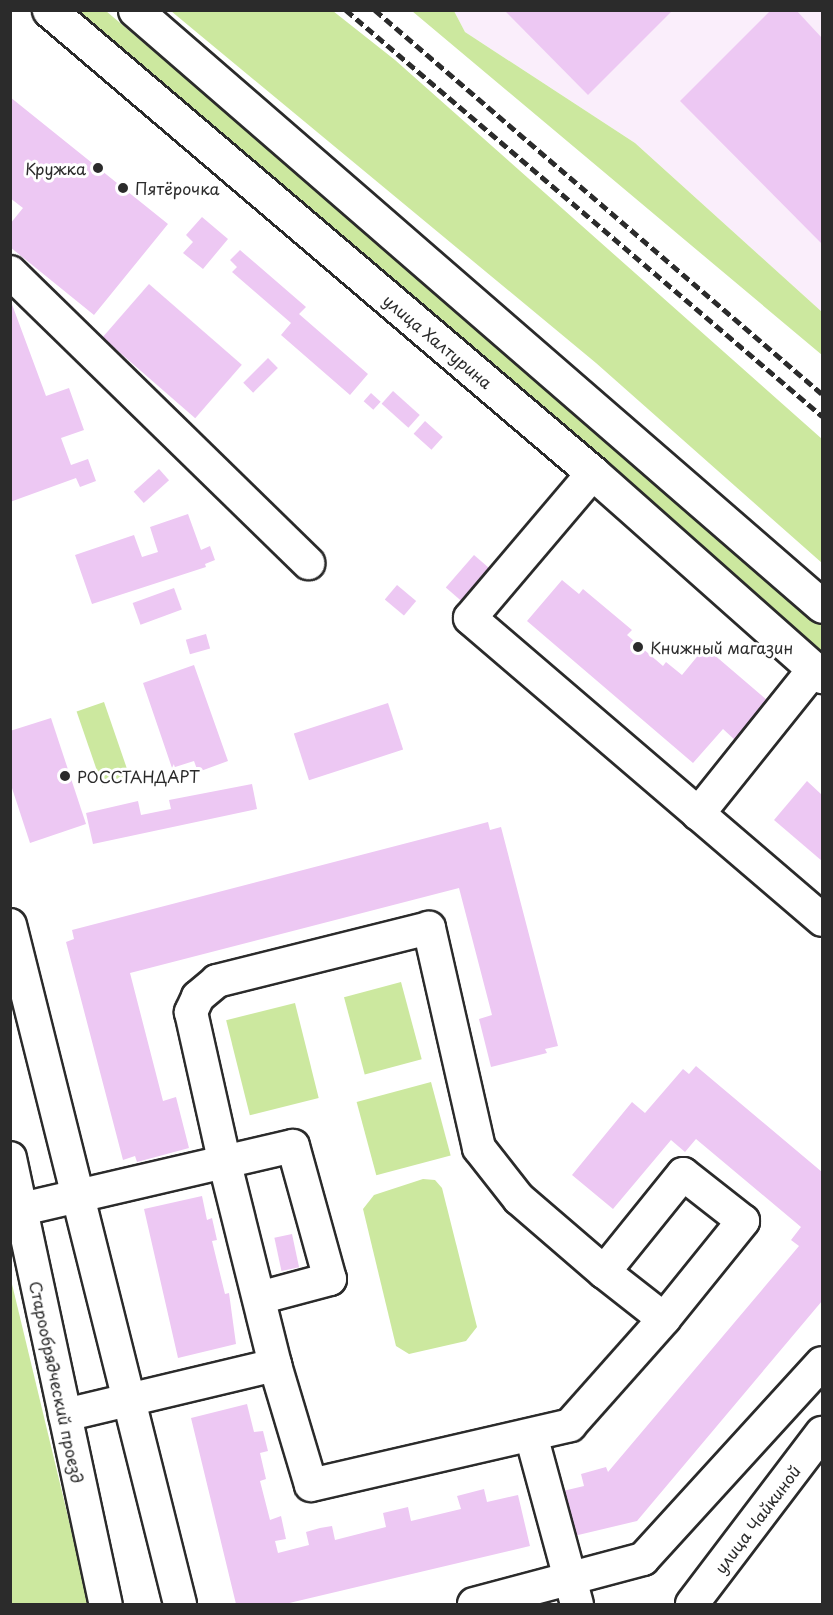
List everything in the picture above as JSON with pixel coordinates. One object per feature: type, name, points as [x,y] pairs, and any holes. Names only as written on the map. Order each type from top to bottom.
[{"type":"main road","name":"улица Халтурина","points":[[50,10],[594,473],[818,672]]},
{"type":"main road","points":[[135,10],[822,606]]},
{"type":"street","points":[[10,272],[308,563]]},
{"type":"street","points":[[594,473],[470,618],[822,920]]},
{"type":"street","points":[[698,814],[818,672]]},
{"type":"street","points":[[10,925],[180,1605]]},
{"type":"street","points":[[604,1272],[683,1174],[742,1221],[664,1319],[570,1425],[311,1485],[275,1365],[225,1164],[191,1012],[198,997],[217,981],[429,928],[479,1148],[519,1199],[604,1272],[664,1319]]},
{"type":"street","points":[[22,1209],[225,1164],[293,1146],[330,1279],[258,1298]]},
{"type":"street","name":"Старообрядческий проезд","points":[[10,1158],[106,1605]]},
{"type":"street","points":[[474,1605],[574,1591],[643,1559],[822,1363]]},
{"type":"street","points":[[64,1415],[275,1365]]},
{"type":"street","name":"улица Чайкиной","points":[[692,1605],[822,1433]]},
{"type":"street","points":[[531,1435],[574,1591]]},
{"type":"shaded area","points":[[454,11],[822,11],[822,312],[635,143],[465,32]]},
{"type":"green space","points":[[76,11],[106,11],[562,397],[822,623],[822,657]]},
{"type":"green space","points":[[171,11],[333,11],[395,60],[822,439],[822,563],[596,363]]},
{"type":"green space","points":[[412,11],[454,11],[465,32],[635,143],[822,312],[822,355]]},
{"type":"green space","points":[[104,702],[130,777],[102,786],[77,711]]},
{"type":"green space","points":[[401,982],[422,1059],[365,1075],[344,997]]},
{"type":"green space","points":[[295,1003],[319,1098],[250,1115],[226,1020]]},
{"type":"green space","points":[[431,1082],[451,1155],[376,1175],[357,1102]]},
{"type":"green space","points":[[423,1179],[435,1180],[442,1188],[477,1327],[466,1341],[409,1354],[396,1346],[363,1209],[374,1195]]},
{"type":"green space","points":[[11,1280],[89,1604],[11,1604]]},
{"type":"building","points":[[504,10],[673,10],[588,95]]},
{"type":"building","points":[[771,10],[796,10],[822,38],[822,244],[680,101]]},
{"type":"building","points":[[10,97],[168,224],[94,315],[10,247],[10,224],[23,208],[10,198]]},
{"type":"building","points":[[202,217],[228,239],[203,269],[183,253],[193,242],[186,235]]},
{"type":"building","points":[[240,250],[306,307],[299,314],[368,374],[350,395],[281,335],[291,323],[232,272],[237,267],[230,260]]},
{"type":"building","points":[[149,284],[242,365],[195,418],[102,338]]},
{"type":"building","points":[[10,299],[46,396],[69,388],[84,430],[61,438],[71,465],[88,459],[96,481],[80,487],[76,478],[10,502]]},
{"type":"building","points":[[268,358],[278,368],[253,393],[243,383]]},
{"type":"building","points":[[393,391],[420,415],[408,428],[382,404]]},
{"type":"building","points":[[371,393],[381,402],[373,410],[364,401]]},
{"type":"building","points":[[425,421],[443,437],[431,450],[414,434]]},
{"type":"building","points":[[159,469],[169,480],[144,503],[134,492]]},
{"type":"building","points":[[188,514],[201,550],[210,546],[215,560],[205,564],[206,567],[92,604],[75,555],[134,535],[142,557],[158,552],[150,527]]},
{"type":"building","points":[[474,555],[491,570],[463,603],[446,587]]},
{"type":"building","points":[[562,580],[579,594],[583,589],[632,630],[627,635],[663,666],[666,662],[682,675],[705,647],[768,701],[735,740],[723,729],[693,763],[527,621]]},
{"type":"building","points":[[397,585],[416,601],[404,616],[385,600]]},
{"type":"building","points":[[174,588],[182,610],[141,625],[133,603]]},
{"type":"building","points":[[206,634],[210,648],[190,654],[186,640]]},
{"type":"building","points":[[194,665],[228,761],[198,772],[194,761],[172,768],[143,683]]},
{"type":"building","points":[[388,703],[403,750],[309,780],[294,734]]},
{"type":"building","points":[[51,718],[86,824],[30,843],[10,782],[10,731]]},
{"type":"building","points":[[807,781],[822,795],[822,861],[774,820]]},
{"type":"building","points":[[252,784],[257,809],[93,844],[86,813],[138,801],[141,815],[171,809],[169,800]]},
{"type":"building","points":[[488,822],[490,830],[501,827],[558,1046],[545,1049],[547,1053],[491,1067],[479,1019],[492,1015],[459,888],[130,973],[163,1101],[176,1097],[189,1148],[137,1162],[135,1156],[123,1160],[66,942],[74,939],[72,930]]},
{"type":"building","points":[[696,1066],[822,1172],[822,1301],[637,1521],[574,1536],[563,1491],[584,1486],[581,1474],[606,1467],[608,1472],[799,1246],[791,1240],[801,1227],[696,1139],[685,1152],[671,1140],[613,1209],[572,1175],[632,1102],[645,1113],[683,1069],[689,1074]]},
{"type":"building","points":[[202,1196],[207,1220],[212,1218],[217,1240],[212,1241],[225,1294],[229,1293],[236,1344],[178,1358],[144,1209]]},
{"type":"building","points":[[292,1234],[299,1267],[281,1271],[274,1238]]},
{"type":"building","points":[[247,1404],[254,1432],[263,1431],[268,1451],[260,1453],[266,1479],[260,1481],[270,1520],[281,1516],[286,1539],[275,1541],[278,1553],[309,1545],[306,1532],[320,1528],[332,1526],[335,1540],[386,1527],[383,1513],[408,1507],[411,1521],[461,1509],[457,1496],[484,1489],[487,1502],[518,1495],[530,1546],[285,1604],[236,1604],[191,1418]]},
{"type":"railway","points":[[346,10],[822,416]]},
{"type":"railway","points":[[375,10],[822,394]]},
{"type":"place","name":"Кружка","points":[[98,168]]},
{"type":"place","name":"Пятёрочка","points":[[123,188]]},
{"type":"place","name":"Книжный магазин","points":[[638,647]]},
{"type":"place","name":"РОССТАНДАРТ","points":[[65,776]]}]
